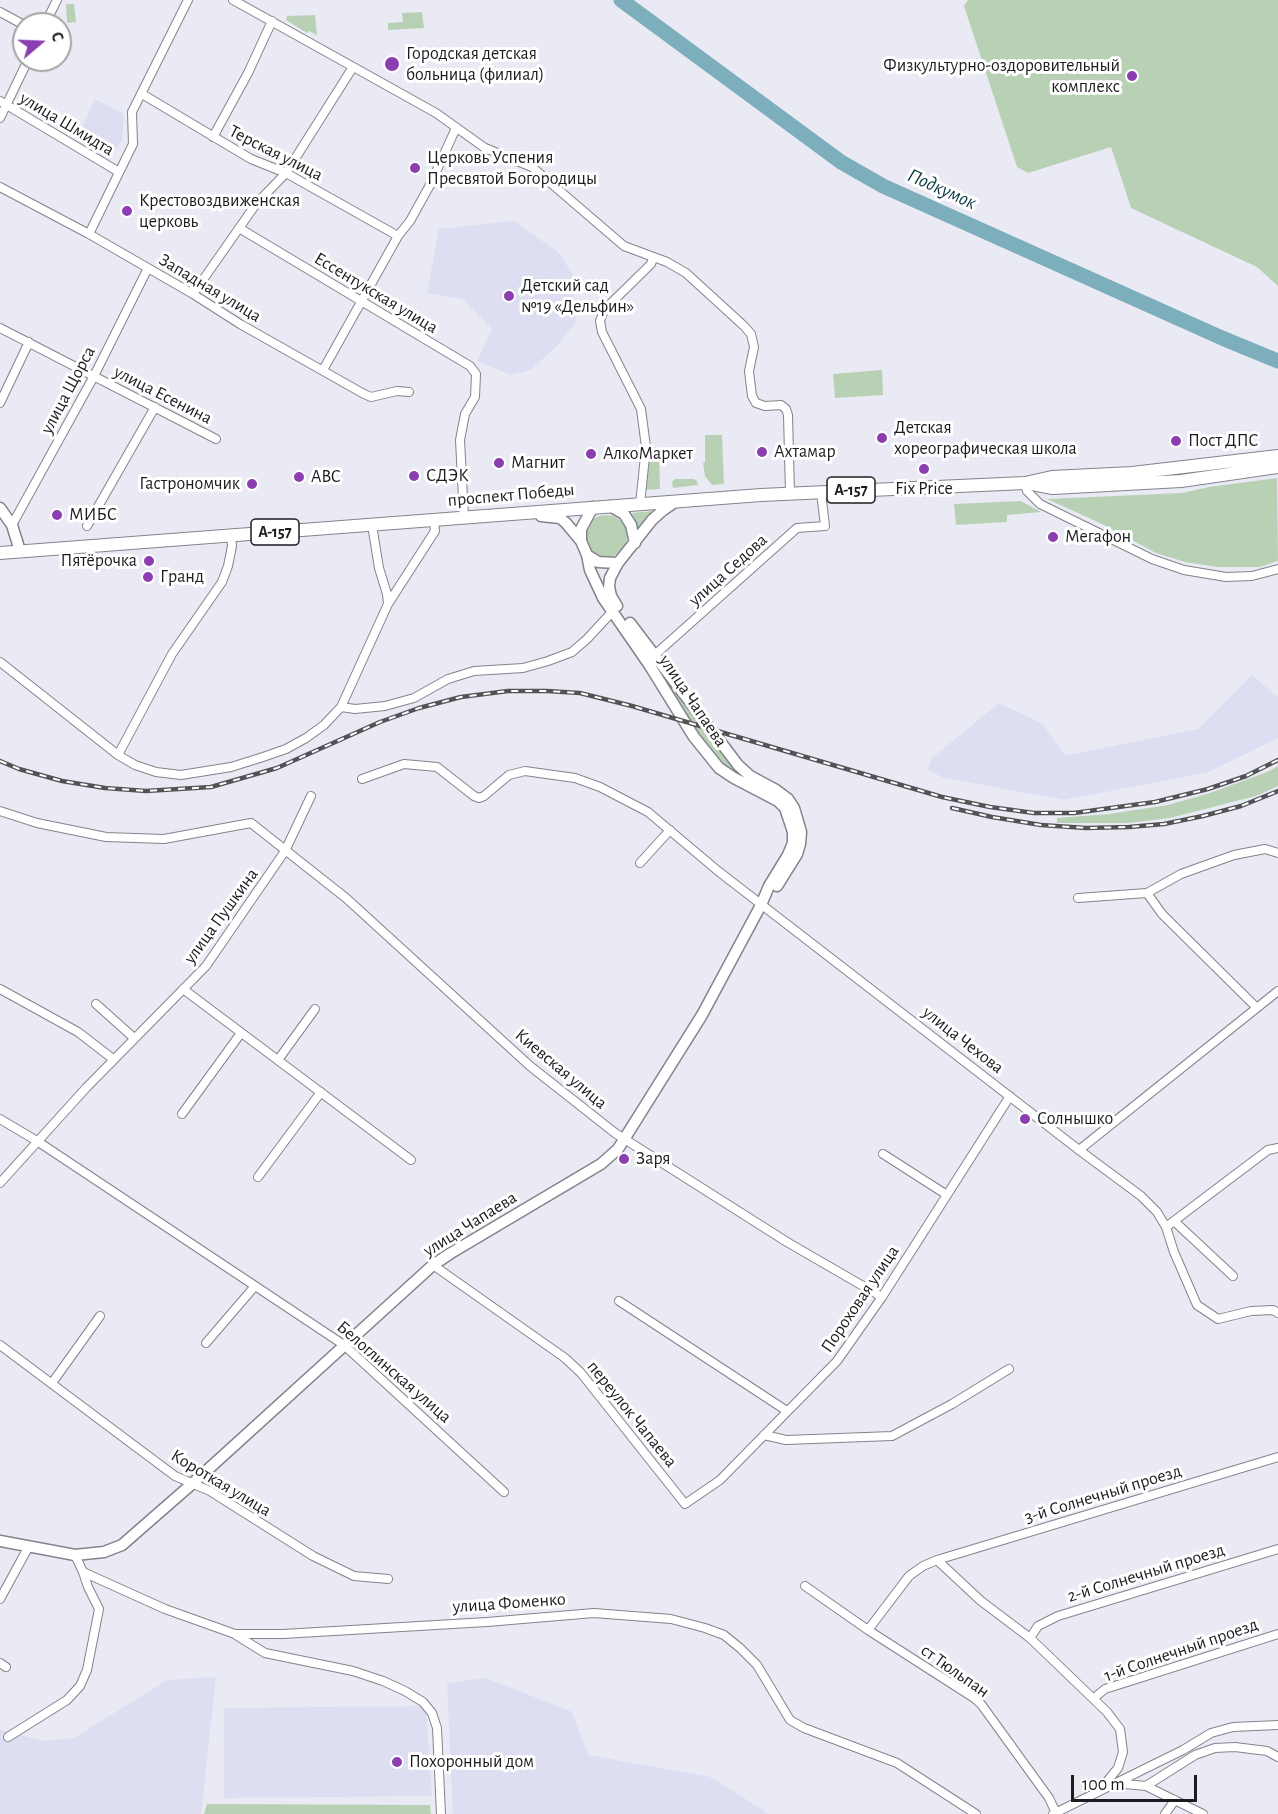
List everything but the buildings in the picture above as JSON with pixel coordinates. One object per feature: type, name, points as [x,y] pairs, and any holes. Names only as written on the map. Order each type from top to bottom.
[{"type":"main road","name":"проспект Победы","points":[[0,553],[593,507],[790,493],[1025,483],[1052,477],[1273,462]]},
{"type":"main road","name":"улица Чапаева","points":[[677,501],[662,510],[652,520],[618,562],[610,578],[609,587],[611,596],[618,607],[738,765],[750,776],[782,794],[794,808],[801,832],[797,854],[774,890],[761,904]]},
{"type":"main road","points":[[610,506],[624,514],[631,525],[635,543]]},
{"type":"main road","points":[[581,541],[581,529],[593,507]]},
{"type":"main road","points":[[0,508],[12,525],[20,551]]},
{"type":"main road","name":"улица Чапаева","points":[[75,1555],[104,1552],[122,1545],[193,1484],[433,1265],[601,1164],[618,1149],[702,1015],[769,886],[788,855],[793,843],[792,825],[785,808],[778,801],[719,768],[694,737],[650,666],[612,612],[590,570],[588,555],[581,541],[560,518],[529,512]]},
{"type":"main road","points":[[588,555],[598,562],[618,562]]},
{"type":"main road","points":[[0,1541],[75,1555]]},
{"type":"street","points":[[89,234],[133,144],[132,112],[188,0]]},
{"type":"street","points":[[233,0],[436,113],[485,148],[532,167],[624,246],[667,262],[686,273],[751,334],[754,347],[749,371],[752,396],[756,403],[765,406],[781,405],[786,409],[788,415],[790,493]]},
{"type":"street","points":[[213,137],[249,73],[272,21]]},
{"type":"street","points":[[193,294],[256,204],[286,173],[353,67]]},
{"type":"street","points":[[0,118],[3,103],[21,72]]},
{"type":"street","name":"Терская улица","points":[[142,94],[250,159],[286,173],[398,236]]},
{"type":"street","name":"улица Шмидта","points":[[3,103],[119,172]]},
{"type":"street","points":[[323,370],[398,236],[410,221],[430,185],[456,128]]},
{"type":"street","name":"Западная улица","points":[[0,187],[89,234],[240,324],[372,397],[397,391],[409,392]]},
{"type":"street","name":"Ессентукская улица","points":[[239,228],[361,303],[470,366],[476,374],[475,397],[465,414],[460,440],[464,517]]},
{"type":"street","points":[[640,504],[646,447],[641,409],[602,332],[600,321],[604,310],[651,264],[653,258]]},
{"type":"street","name":"улица Щорса","points":[[12,525],[93,376],[148,268]]},
{"type":"street","name":"улица Есенина","points":[[0,328],[216,439]]},
{"type":"street","points":[[0,403],[29,342]]},
{"type":"street","points":[[87,526],[155,407]]},
{"type":"street","points":[[1025,483],[1027,491],[1040,504],[1152,559],[1173,566],[1226,577],[1251,576],[1277,570]]},
{"type":"street","name":"улица Седова","points":[[658,652],[797,528],[825,526],[821,492]]},
{"type":"street","points":[[0,662],[118,755],[135,765],[181,775],[231,767],[306,738],[324,725],[342,707],[388,604],[435,531],[434,520]]},
{"type":"street","points":[[372,525],[388,604]]},
{"type":"street","points":[[118,755],[172,654],[222,582],[230,558],[231,535]]},
{"type":"street","points":[[342,707],[355,709],[386,706],[414,698],[448,679],[474,672],[523,668],[549,661],[572,652],[612,612]]},
{"type":"street","name":"улица Чехова","points":[[362,779],[404,764],[437,767],[479,798],[509,776],[525,771],[575,778],[600,786],[648,812],[761,904],[1141,1196],[1166,1227],[1197,1305],[1218,1319],[1251,1311],[1273,1310],[1278,1313]]},
{"type":"street","name":"улица Пушкина","points":[[0,1183],[113,1059],[206,966],[285,851],[311,796]]},
{"type":"street","name":"Киевская улица","points":[[0,810],[37,823],[105,837],[164,839],[251,823],[346,898],[531,1066],[624,1139],[787,1242],[882,1297]]},
{"type":"street","points":[[640,862],[670,830]]},
{"type":"street","points":[[1078,898],[1147,893],[1181,874],[1234,855],[1265,849],[1278,853]]},
{"type":"street","points":[[1147,893],[1162,914],[1256,1007]]},
{"type":"street","points":[[0,989],[78,1032],[113,1059]]},
{"type":"street","points":[[183,989],[411,1160]]},
{"type":"street","points":[[1079,1150],[1278,991]]},
{"type":"street","points":[[96,1004],[134,1038]]},
{"type":"street","points":[[278,1060],[315,1009]]},
{"type":"street","points":[[182,1114],[241,1032]]},
{"type":"street","points":[[258,1177],[321,1092]]},
{"type":"street","name":"Пороховая улица","points":[[685,1504],[720,1480],[837,1361],[882,1297],[1010,1096]]},
{"type":"street","name":"Белоглинская улица","points":[[0,1119],[37,1141],[344,1345],[504,1492]]},
{"type":"street","points":[[1166,1227],[1268,1150],[1278,1148]]},
{"type":"street","points":[[883,1155],[947,1195]]},
{"type":"street","points":[[1174,1221],[1233,1276]]},
{"type":"street","name":"переулок Чапаева","points":[[433,1265],[565,1358],[582,1373],[685,1504]]},
{"type":"street","points":[[206,1343],[255,1286]]},
{"type":"street","points":[[619,1300],[787,1412]]},
{"type":"street","points":[[52,1383],[100,1316]]},
{"type":"street","name":"Короткая улица","points":[[0,1345],[175,1476],[210,1491],[313,1556],[354,1575],[388,1579]]},
{"type":"street","points":[[764,1435],[786,1440],[892,1436],[952,1404],[1009,1369]]},
{"type":"street","name":"3-й Солнечный проезд","points":[[868,1630],[909,1576],[937,1560],[1278,1457]]},
{"type":"street","points":[[0,1599],[29,1546]]},
{"type":"street","name":"2-й Солнечный проезд","points":[[1030,1638],[1038,1626],[1058,1616],[1278,1549]]},
{"type":"street","points":[[8,1737],[67,1700],[80,1686],[87,1670],[99,1609],[75,1555]]},
{"type":"street","points":[[937,1560],[981,1601],[1030,1638],[1094,1698],[1120,1730],[1123,1752],[1118,1768],[1100,1790]]},
{"type":"street","name":"улица Фоменко","points":[[83,1572],[165,1609],[235,1634],[294,1634],[594,1613],[671,1619],[705,1628],[724,1635],[757,1665],[790,1720],[804,1728],[897,1763],[976,1814]]},
{"type":"street","name":"ст Тюльпан","points":[[805,1586],[981,1704],[1049,1798],[1054,1813]]},
{"type":"street","points":[[235,1634],[265,1653],[353,1671],[383,1681],[423,1702],[432,1713],[437,1728],[441,1814]]},
{"type":"street","name":"1-й Солнечный проезд","points":[[1094,1698],[1105,1689],[1278,1634]]},
{"type":"street","points":[[1054,1813],[1183,1750],[1211,1733],[1233,1727],[1278,1725]]},
{"type":"street","points":[[1146,1785],[1195,1755],[1215,1748],[1235,1747],[1268,1751],[1278,1756]]},
{"type":"street","points":[[1100,1790],[1125,1784],[1146,1785],[1203,1814]]},
{"type":"street","points":[[1165,1814],[1175,1800]]},
{"type":"shaded area","points":[[95,99],[124,114],[122,140],[109,161],[75,141]]},
{"type":"shaded area","name":"Детский сад №19 «Дельфин»","points":[[514,221],[558,252],[572,273],[576,323],[555,348],[530,370],[511,375],[477,361],[492,329],[462,299],[427,293],[439,229]]},
{"type":"shaded area","points":[[1252,675],[1278,697],[1278,738],[1209,772],[1064,800],[941,777],[928,769],[932,758],[999,703],[1043,724],[1065,756],[1198,729]]},
{"type":"shaded area","points":[[216,1677],[201,1814],[0,1814],[0,1730],[45,1741],[74,1738],[167,1680]]},
{"type":"shaded area","points":[[486,1678],[572,1712],[588,1755],[711,1777],[769,1814],[453,1814],[447,1683]]},
{"type":"shaded area","points":[[426,1706],[432,1796],[224,1798],[224,1708]]},
{"type":"green space","name":"Физкультурно-оздоровительный комплекс","points":[[968,0],[1278,0],[1278,286],[1257,267],[1131,208],[1111,147],[1028,173],[1017,167],[964,6]]},
{"type":"green space","points":[[66,4],[74,4],[76,22],[72,22],[72,12],[66,12]]},
{"type":"green space","points":[[422,12],[424,28],[388,30],[388,23],[403,22],[402,13]]},
{"type":"green space","points":[[315,15],[317,35],[309,31],[307,33],[286,20],[287,16]]},
{"type":"green space","points":[[882,370],[883,395],[835,398],[833,374]]},
{"type":"green space","points":[[705,435],[722,435],[724,484],[712,485],[705,476],[703,463],[705,462]]},
{"type":"green space","points":[[659,447],[660,489],[642,490],[648,448]]},
{"type":"green space","points":[[1277,478],[1278,561],[1260,567],[1217,567],[1185,562],[1156,553],[1102,524],[1047,499],[1182,493]]},
{"type":"green space","points":[[675,479],[694,479],[698,485],[673,488],[672,482]]},
{"type":"green space","points":[[1021,501],[1041,512],[1007,515],[1007,522],[956,525],[954,504]]},
{"type":"green space","points":[[653,511],[640,529],[638,528],[632,513]]},
{"type":"green space","points":[[606,515],[621,521],[627,536],[621,551],[606,557],[591,551],[585,536],[591,521]]},
{"type":"green space","points":[[655,665],[746,779],[724,765],[698,735]]},
{"type":"green space","points":[[1278,766],[1278,786],[1256,796],[1170,818],[1128,823],[1057,823],[1057,818],[1109,814],[1168,805],[1210,793]]},
{"type":"green space","points":[[207,1804],[430,1805],[431,1814],[204,1814]]},
{"type":"waterway","name":"Подкумок","points":[[621,0],[841,162],[883,186],[1278,361]]},
{"type":"railway","points":[[0,761],[62,781],[105,788],[146,791],[211,787],[277,768],[380,722],[419,708],[461,697],[508,691],[580,693],[632,706],[942,797],[1034,813],[1074,813],[1155,802],[1208,789],[1246,776],[1278,760]]},
{"type":"railway","points":[[952,808],[1041,825],[1086,828],[1129,827],[1164,824],[1203,816],[1241,806],[1278,791]]},
{"type":"place","name":"Городская детская больница (филиал)","points":[[392,64]]},
{"type":"place","name":"Физкультурно-оздоровительный комплекс","points":[[1132,76]]},
{"type":"place","name":"Церковь Успения Пресвятой Богородицы","points":[[415,168]]},
{"type":"place","name":"Крестовоздвиженская церковь","points":[[127,211]]},
{"type":"place","name":"Детский сад №19 «Дельфин»","points":[[509,296]]},
{"type":"place","name":"Детская хореографическая школа","points":[[882,438]]},
{"type":"place","name":"Пост ДПС","points":[[1176,441]]},
{"type":"place","name":"Ахтамар","points":[[762,452]]},
{"type":"place","name":"АлкоМаркет","points":[[591,454]]},
{"type":"place","name":"Магнит","points":[[499,463]]},
{"type":"place","name":"Fix Price","points":[[924,469]]},
{"type":"place","name":"СДЭК","points":[[414,476]]},
{"type":"place","name":"ABC","points":[[299,477]]},
{"type":"place","name":"Гастрономчик","points":[[252,484]]},
{"type":"place","name":"МИБС","points":[[57,515]]},
{"type":"place","name":"Мегафон","points":[[1053,537]]},
{"type":"place","name":"Пятёрочка","points":[[149,561]]},
{"type":"place","name":"Гранд","points":[[148,577]]},
{"type":"place","name":"Солнышко","points":[[1025,1119]]},
{"type":"place","name":"Заря","points":[[624,1159]]},
{"type":"place","name":"Похоронный дом","points":[[397,1762]]}]
